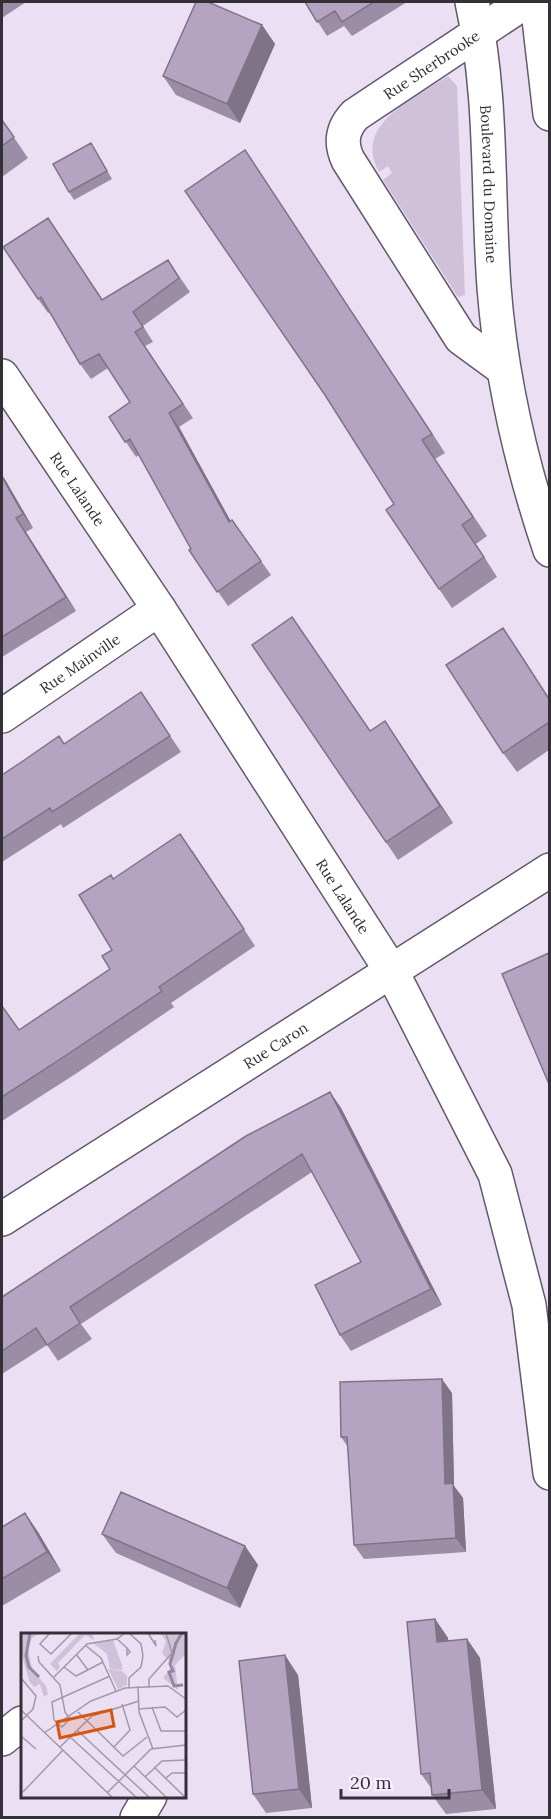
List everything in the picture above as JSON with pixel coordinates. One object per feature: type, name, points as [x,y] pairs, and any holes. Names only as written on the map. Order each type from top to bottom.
[{"type":"street","name":"Rue Sherbrooke","points":[[502,368],[461,338],[348,160],[343,150],[343,134],[354,115],[475,17],[525,2]]},
{"type":"street","points":[[537,2],[549,114]]},
{"type":"street","name":"Boulevard du Domaine","points":[[475,17],[485,87],[491,238],[502,368],[537,464],[549,550]]},
{"type":"street","name":"Rue Lalande","points":[[2,376],[159,609],[392,972],[495,1174],[529,1305],[549,1473]]},
{"type":"street","name":"Rue Mainville","points":[[2,716],[159,609]]},
{"type":"street","name":"Rue Caron","points":[[2,1219],[549,870]]},
{"type":"street","points":[[2,1739],[21,1724]]},
{"type":"street","points":[[137,1818],[149,1798]]},
{"type":"shaded area","points":[[448,76],[457,86],[465,295],[458,297],[383,180],[392,173],[388,166],[379,172],[373,155],[374,140],[380,126],[391,114]]},
{"type":"building","points":[[196,2],[208,2],[262,25],[227,104],[163,76]]},
{"type":"building","points":[[305,2],[374,2],[342,22],[335,11],[317,22]]},
{"type":"building","points":[[2,120],[14,137],[2,146]]},
{"type":"building","points":[[91,143],[107,171],[69,192],[53,164]]},
{"type":"building","points":[[245,150],[432,434],[422,440],[473,517],[462,525],[484,557],[439,589],[386,510],[394,504],[325,395],[185,191]]},
{"type":"building","points":[[48,218],[102,300],[168,260],[179,278],[133,312],[143,327],[135,332],[183,404],[169,413],[229,522],[232,520],[261,561],[217,592],[189,550],[191,549],[130,439],[125,442],[109,417],[130,402],[99,354],[80,364],[41,297],[38,299],[3,247]]},
{"type":"building","points":[[2,477],[23,514],[16,518],[66,597],[2,637]]},
{"type":"building","points":[[292,617],[370,731],[385,721],[440,806],[386,842],[252,645]]},
{"type":"building","points":[[503,628],[549,699],[549,722],[503,753],[446,665]]},
{"type":"building","points":[[141,692],[170,736],[52,812],[50,808],[2,839],[2,775],[59,736],[64,744]]},
{"type":"building","points":[[180,834],[244,929],[159,987],[162,991],[2,1097],[2,1006],[19,1030],[110,969],[102,956],[112,950],[79,895],[111,875],[113,879]]},
{"type":"building","points":[[549,953],[549,1084],[502,974]]},
{"type":"building","points":[[330,1092],[431,1289],[340,1335],[315,1285],[361,1262],[302,1154],[70,1307],[80,1323],[47,1345],[36,1328],[2,1351],[2,1297],[246,1136]]},
{"type":"building","points":[[442,1379],[445,1484],[453,1483],[456,1538],[354,1545],[347,1437],[341,1437],[340,1382]]},
{"type":"building","points":[[121,1492],[245,1546],[227,1588],[102,1534]]},
{"type":"building","points":[[25,1513],[47,1552],[2,1579],[2,1527]]},
{"type":"building","points":[[435,1619],[437,1642],[467,1639],[482,1790],[432,1795],[430,1773],[421,1774],[407,1622]]},
{"type":"building","points":[[285,1655],[299,1789],[253,1794],[239,1661]]}]
